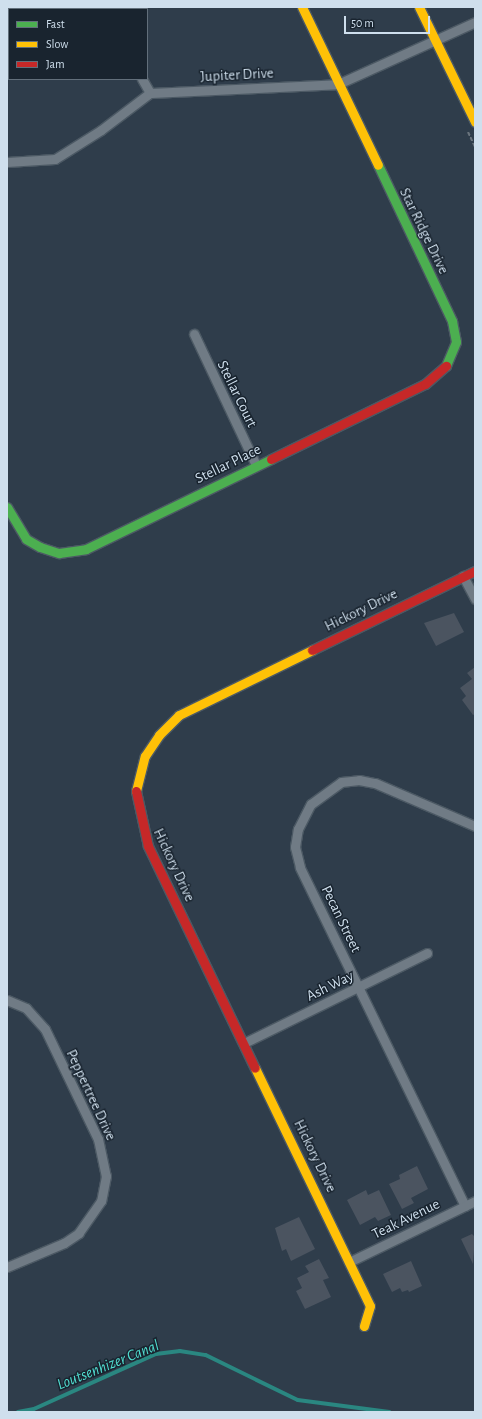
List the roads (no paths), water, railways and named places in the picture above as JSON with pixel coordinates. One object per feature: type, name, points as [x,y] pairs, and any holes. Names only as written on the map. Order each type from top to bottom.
[{"type":"street","name":"Star Ridge Drive","points":[[302,7],[452,322],[456,342],[452,358],[441,373],[425,384]]},
{"type":"street","points":[[419,7],[475,122]]},
{"type":"street","name":"Jupiter Drive","points":[[150,93],[338,84],[436,41],[475,22]]},
{"type":"street","points":[[7,162],[55,159],[101,130],[150,93],[143,80]]},
{"type":"street","name":"Stellar Court","points":[[194,334],[256,465]]},
{"type":"street","name":"Stellar Place","points":[[7,507],[26,538],[40,547],[59,553],[86,549],[425,384]]},
{"type":"street","name":"Hickory Drive","points":[[364,1326],[370,1306],[142,827],[135,795],[145,756],[159,735],[179,716],[475,571]]},
{"type":"street","points":[[463,576],[475,599]]},
{"type":"street","name":"Pecan Street","points":[[465,1206],[300,867],[295,846],[298,829],[311,804],[341,782],[358,780],[375,783],[475,826]]},
{"type":"street","name":"Ash Way","points":[[244,1044],[428,953]]},
{"type":"street","name":"Peppertree Drive","points":[[7,1000],[26,1008],[45,1029],[98,1139],[106,1176],[101,1201],[79,1233],[64,1244],[7,1267]]},
{"type":"street","name":"Teak Avenue","points":[[349,1262],[475,1201]]},
{"type":"waterway","name":"Loutsenhizer Canal","points":[[18,1412],[34,1409],[156,1354],[180,1351],[206,1355],[298,1400],[389,1412]]}]
